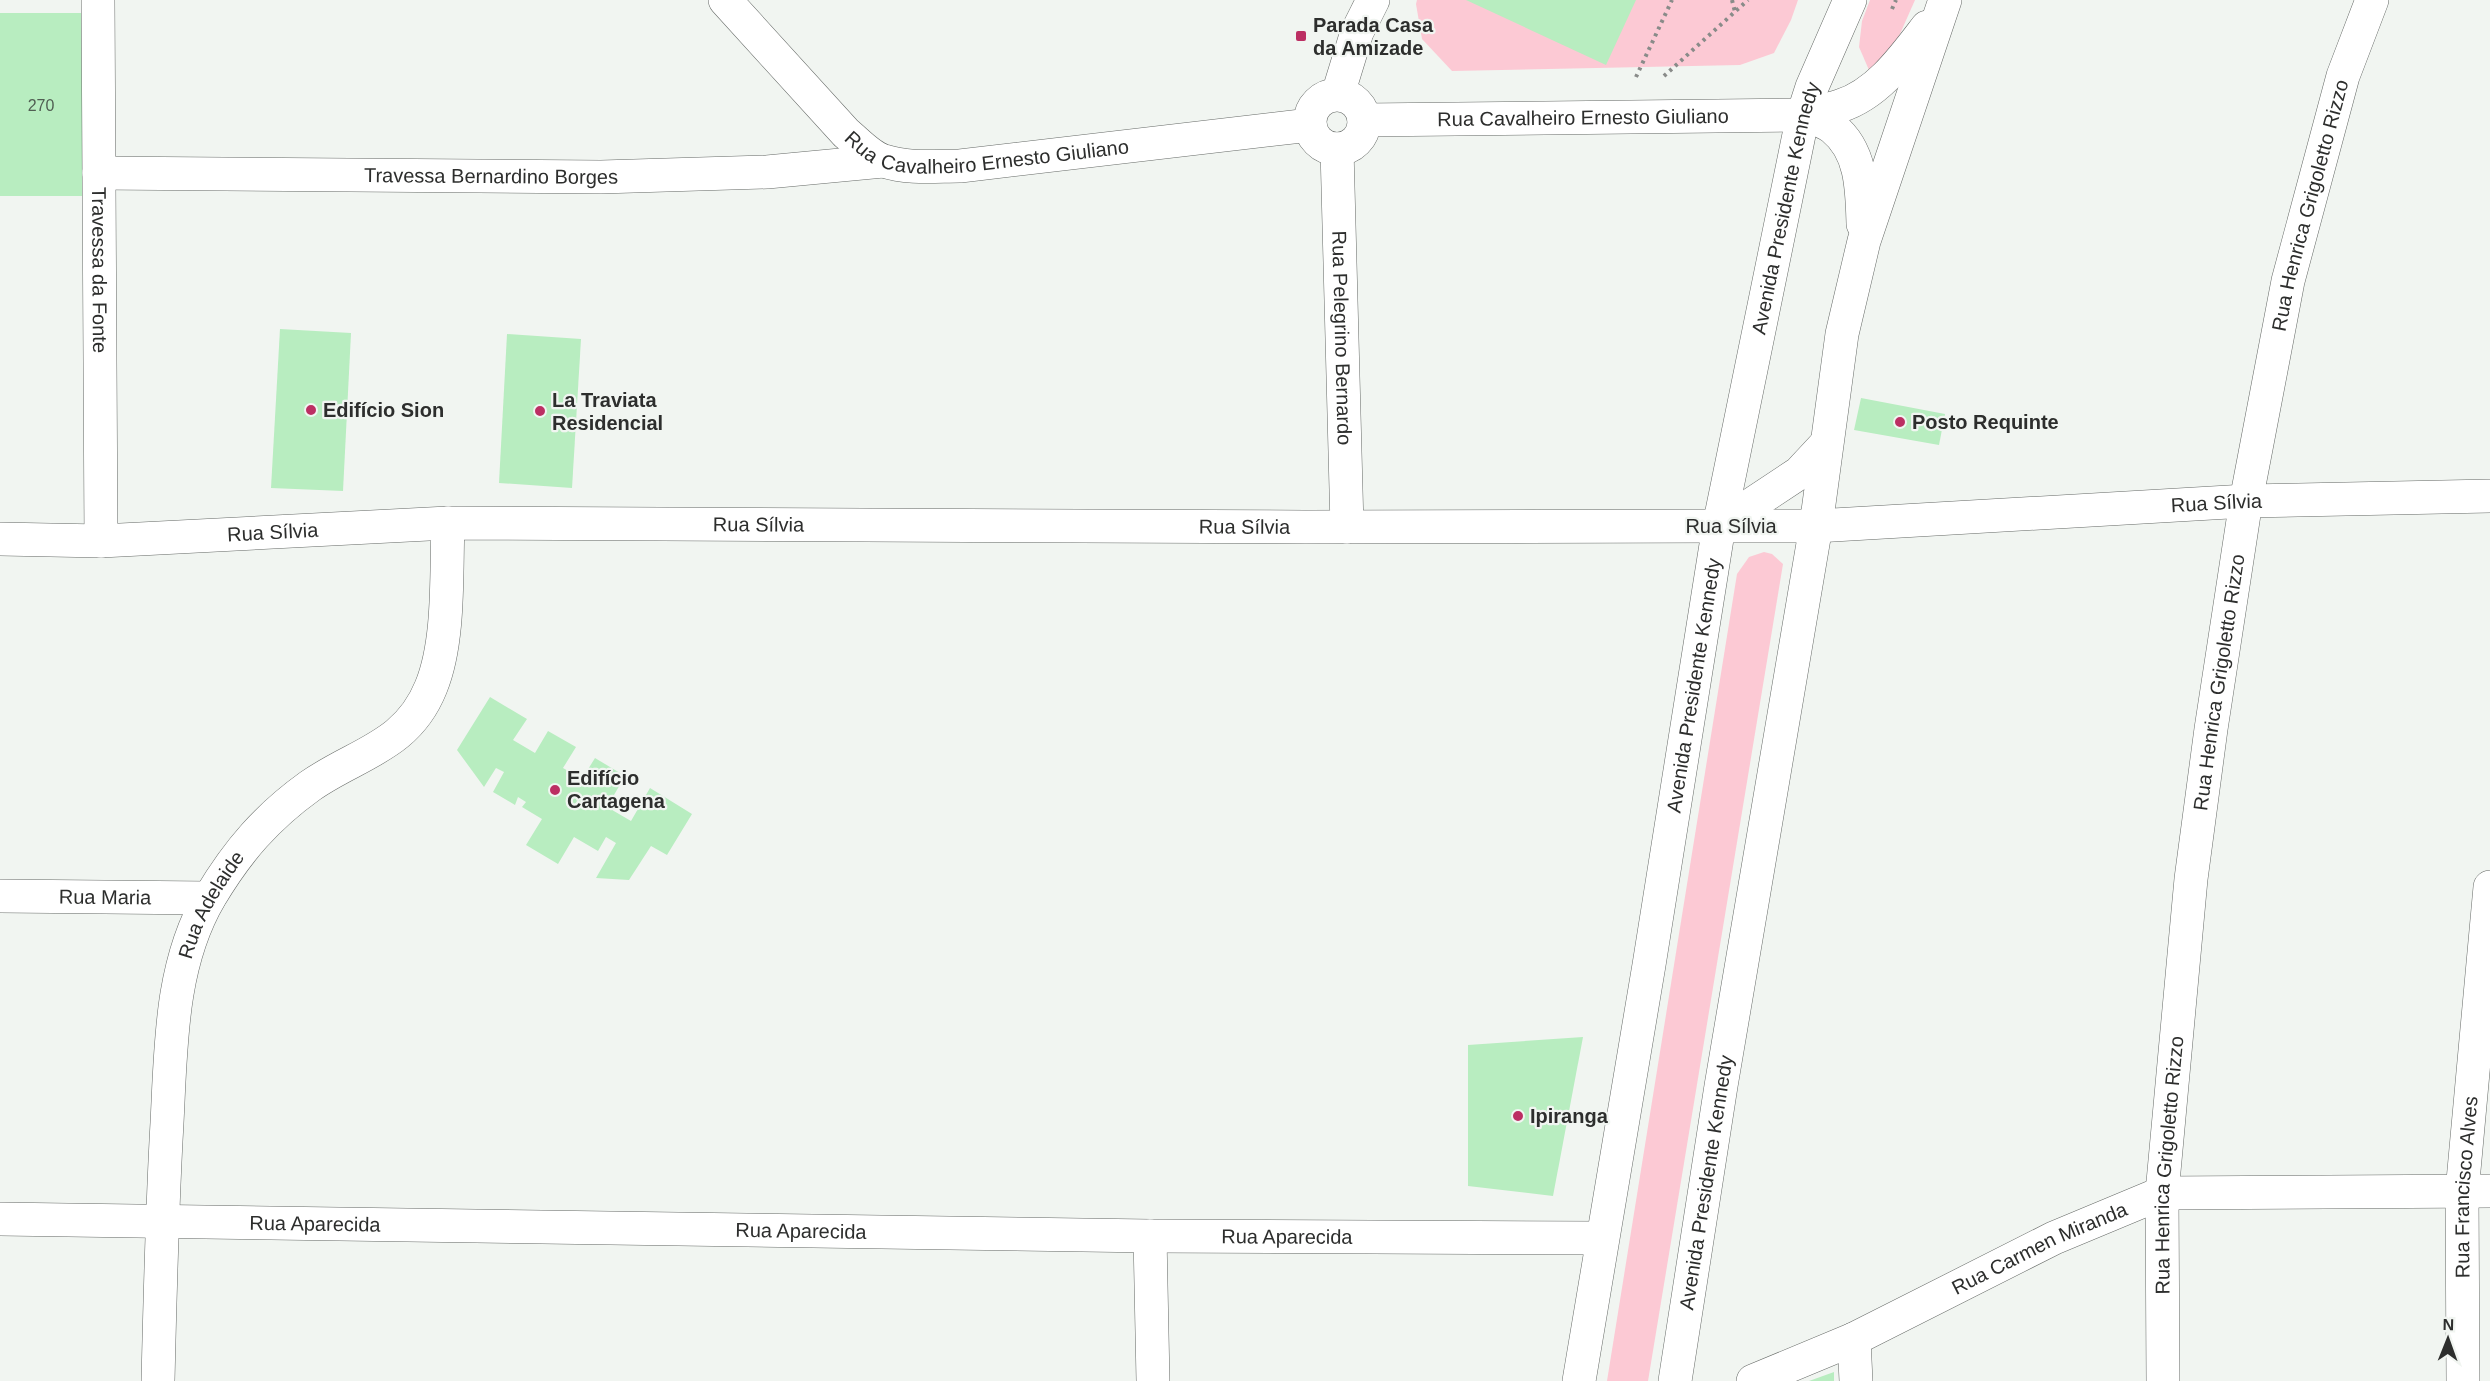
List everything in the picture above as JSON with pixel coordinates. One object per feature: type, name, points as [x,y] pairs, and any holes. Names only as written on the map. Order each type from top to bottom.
[{"type":"street","name":"Travessa da Fonte","points":[[98,0],[101,541]]},
{"type":"street","name":"Rua Cavalheiro Ernesto Giuliano","points":[[725,0],[846,133],[883,161],[916,166],[960,166],[1310,125]]},
{"type":"street","points":[[1338,94],[1357,32],[1373,0]]},
{"type":"street","name":"Avenida Presidente Kennedy","points":[[1579,1381],[1649,965],[1719,526],[1803,115],[1812,87],[1850,0]]},
{"type":"street","name":"Rua Henrica Grigoletto Rizzo","points":[[2163,1381],[2162,1193],[2192,879],[2211,729],[2246,501],[2289,281],[2343,76],[2372,0]]},
{"type":"street","points":[[1803,115],[1842,106],[1873,88],[1902,61],[1944,3]]},
{"type":"street","name":"Avenida Presidente Kennedy","points":[[1675,1381],[1721,1086],[1816,526],[1842,333],[1864,241],[1944,3]]},
{"type":"street","points":[[1338,94],[1348,96],[1356,102],[1362,111],[1364,120],[1363,131],[1357,141],[1348,147],[1337,149],[1319,142],[1310,125],[1311,114],[1317,104],[1326,97],[1338,94]]},
{"type":"street","name":"Rua Cavalheiro Ernesto Giuliano","points":[[1364,120],[1803,115]]},
{"type":"street","points":[[1803,115],[1832,126],[1851,152],[1861,178],[1864,241]]},
{"type":"street","name":"Rua Pelegrino Bernardo","points":[[1337,149],[1347,527]]},
{"type":"street","name":"Travessa Bernardino Borges","points":[[99,173],[602,177],[767,172],[883,161]]},
{"type":"street","points":[[1719,526],[1799,473],[1826,444]]},
{"type":"street","name":"Rua Sílvia","points":[[0,539],[101,541],[448,523],[1347,527],[1816,526],[2246,501],[2490,496]]},
{"type":"street","name":"Rua Adelaide","points":[[158,1381],[161,1220],[173,1014],[181,970],[209,898],[239,853],[265,822],[312,784],[397,736],[417,714],[431,687],[442,646],[448,523]]},
{"type":"street","name":"Rua Francisco Alves","points":[[2463,1381],[2476,1192],[2490,887]]},
{"type":"street","name":"Rua Maria","points":[[0,896],[209,898]]},
{"type":"street","name":"Rua Carmen Miranda","points":[[1753,1381],[1854,1338],[2054,1238],[2162,1193],[2476,1192]]},
{"type":"street","name":"Rua Aparecida","points":[[0,1219],[1150,1236],[1602,1238]]},
{"type":"street","points":[[1150,1236],[1153,1381]]},
{"type":"street","points":[[1854,1338],[1856,1381]]},
{"type":"path","points":[[1636,77],[1672,0]]},
{"type":"path","points":[[1732,0],[1735,12]]},
{"type":"path","points":[[1664,75],[1748,0]]},
{"type":"shaded area","points":[[1417,0],[1798,0],[1791,20],[1774,53],[1740,65],[1452,71],[1422,39]]},
{"type":"shaded area","points":[[1870,0],[1915,0],[1892,52],[1869,70],[1859,47],[1862,21]]},
{"type":"shaded area","points":[[1764,552],[1772,554],[1783,564],[1648,1381],[1607,1381],[1737,574],[1749,557]]},
{"type":"building","points":[[1466,0],[1636,0],[1606,65]]},
{"type":"building","points":[[0,13],[82,13],[82,196],[0,196]]},
{"type":"building","name":"Edifício Sion","points":[[280,329],[351,333],[343,491],[271,488]]},
{"type":"building","name":"La Traviata Residencial","points":[[507,334],[581,339],[572,488],[499,483]]},
{"type":"building","name":"Posto Requinte","points":[[1861,398],[1945,414],[1939,445],[1854,430]]},
{"type":"building","name":"Edifício Cartagena","points":[[490,697],[527,719],[513,740],[535,753],[548,731],[576,747],[563,768],[582,779],[595,758],[625,776],[607,807],[631,821],[650,788],[692,814],[667,855],[651,846],[629,880],[596,878],[616,843],[606,837],[598,851],[574,837],[558,864],[526,845],[542,819],[522,807],[526,802],[518,797],[515,805],[493,792],[504,772],[496,768],[484,787],[457,750]]},
{"type":"building","name":"Ipiranga","points":[[1583,1037],[1553,1196],[1468,1186],[1468,1045]]},
{"type":"building","points":[[1834,1372],[1834,1381],[1809,1381]]},
{"type":"place","name":"Parada Casa da Amizade","points":[[1301,36]]},
{"type":"place","name":"Edifício Sion","points":[[311,410]]},
{"type":"place","name":"La Traviata Residencial","points":[[540,411]]},
{"type":"place","name":"Posto Requinte","points":[[1900,422]]},
{"type":"place","name":"Edifício Cartagena","points":[[555,790]]},
{"type":"place","name":"Ipiranga","points":[[1518,1116]]}]
